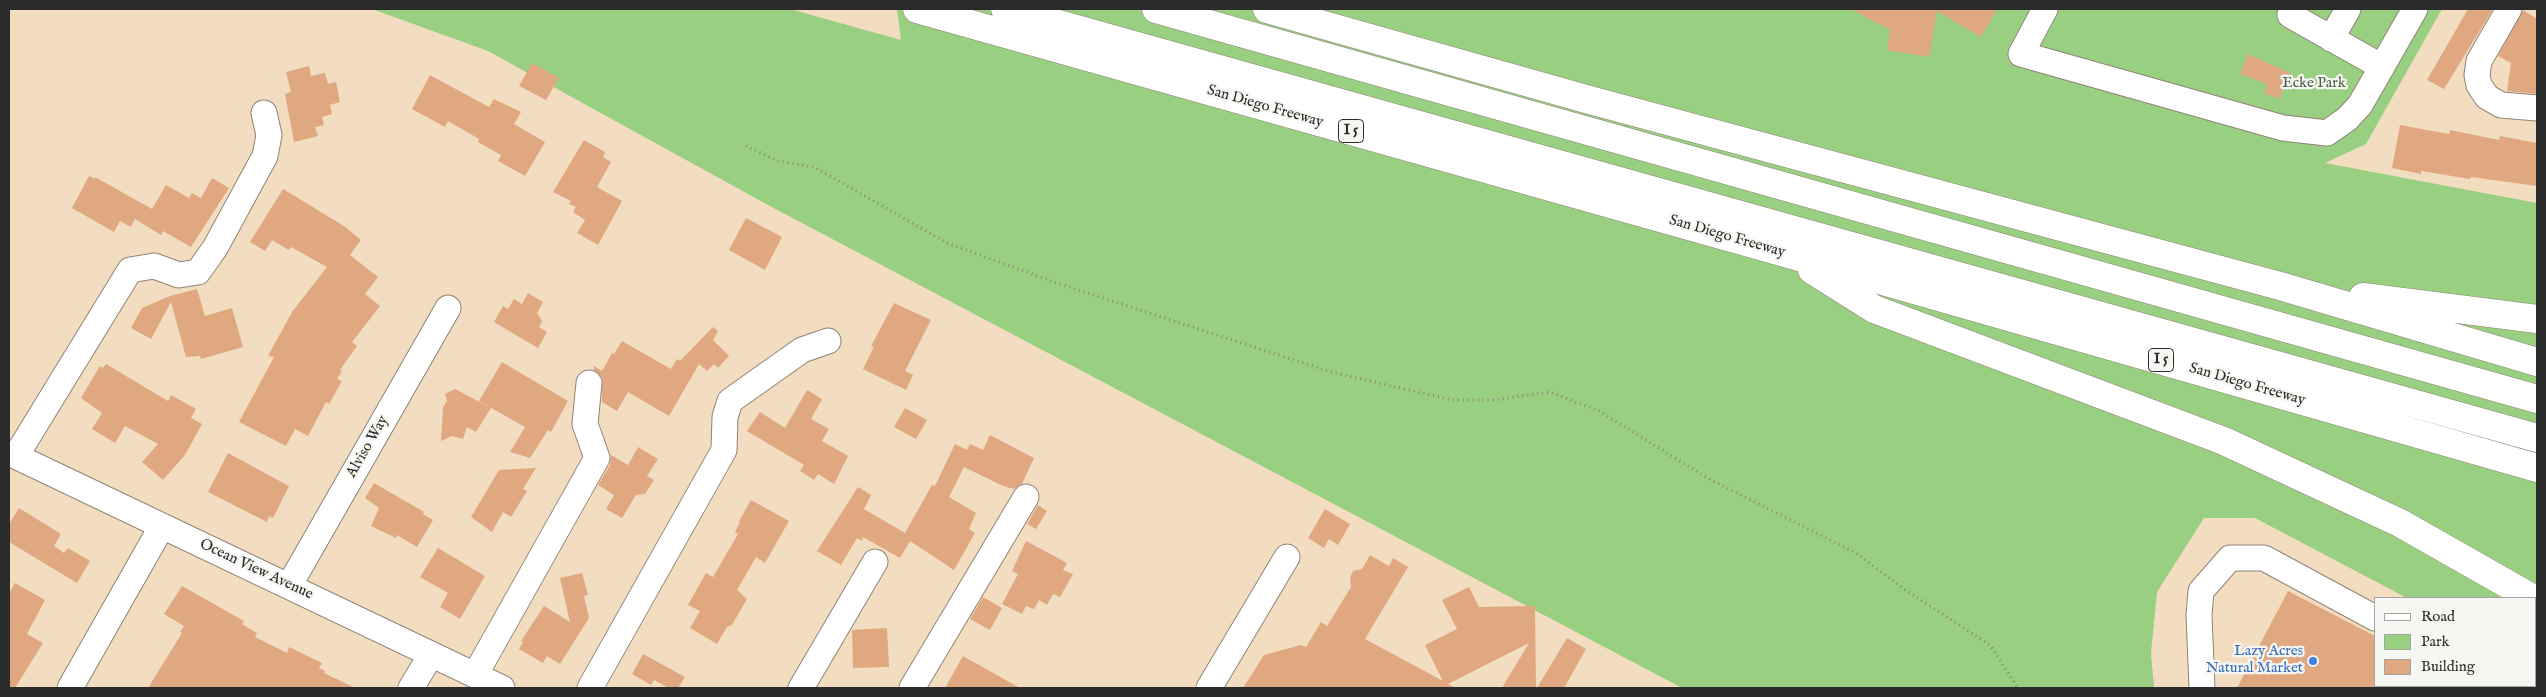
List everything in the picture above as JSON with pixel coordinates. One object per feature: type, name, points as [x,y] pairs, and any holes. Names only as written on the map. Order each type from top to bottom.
[{"type":"highway","name":"San Diego Freeway","points":[[917,9],[1785,253],[2537,468]]},
{"type":"highway","points":[[1005,9],[2537,438]]},
{"type":"highway","points":[[1156,9],[2537,398]]},
{"type":"highway","points":[[1267,9],[1586,100],[2280,286],[2537,362]]},
{"type":"highway","points":[[1785,253],[1874,310],[2224,441],[2400,522],[2530,597]]},
{"type":"highway","points":[[2280,286],[2537,319]]},
{"type":"street","points":[[2045,9],[2020,54],[2284,128],[2327,133],[2347,119],[2360,104],[2415,9]]},
{"type":"street","points":[[2331,38],[2348,9]]},
{"type":"street","points":[[2509,9],[2479,60],[2477,75],[2479,85],[2486,96],[2501,105],[2537,108]]},
{"type":"street","points":[[2290,15],[2382,67]]},
{"type":"street","points":[[12,454],[130,270],[154,266],[179,275],[198,272],[215,248],[265,156],[269,136],[264,114]]},
{"type":"street","name":"Alviso Way","points":[[289,586],[448,308]]},
{"type":"street","points":[[590,688],[724,450],[725,392],[802,350],[828,341]]},
{"type":"street","points":[[474,675],[596,458],[585,424],[589,383]]},
{"type":"street","name":"Ocean View Avenue","points":[[12,454],[502,688]]},
{"type":"street","points":[[912,688],[1026,497]]},
{"type":"street","points":[[70,688],[162,526]]},
{"type":"street","points":[[1209,688],[1287,557]]},
{"type":"street","points":[[2202,688],[2199,615],[2201,591],[2230,558],[2264,558],[2374,617]]},
{"type":"street","points":[[800,688],[875,562]]},
{"type":"street","points":[[411,688],[431,655]]},
{"type":"path","points":[[746,146],[778,161],[814,167],[947,244],[1057,283],[1330,372],[1452,400],[1494,400],[1550,392],[1599,411],[1711,480],[1856,553],[1904,589],[1990,645],[2018,688]]},
{"type":"green space","name":"Ecke Park","points":[[372,9],[790,9],[901,40],[897,9],[2442,9],[2366,144],[2325,163],[2537,203],[2537,667],[2536,597],[2405,597],[2255,518],[2204,518],[2157,592],[2151,653],[2154,688],[1682,688],[768,205],[488,51]]},
{"type":"building","points":[[1851,9],[1997,9],[1981,37],[1937,11],[1929,57],[1887,50],[1890,30]]},
{"type":"building","points":[[2468,9],[2493,9],[2444,89],[2427,80]]},
{"type":"building","points":[[2523,10],[2537,19],[2537,94],[2507,91],[2511,63],[2498,56]]},
{"type":"building","points":[[2248,54],[2290,73],[2279,99],[2264,93],[2267,84],[2240,74]]},
{"type":"building","points":[[532,63],[559,78],[546,100],[519,86]]},
{"type":"building","points":[[309,66],[311,76],[325,73],[328,84],[336,82],[340,102],[330,105],[332,114],[322,117],[324,125],[315,127],[318,136],[294,142],[285,94],[291,92],[286,72]]},
{"type":"building","points":[[430,75],[489,107],[494,99],[521,112],[514,124],[545,142],[525,176],[498,161],[501,155],[478,142],[479,139],[448,121],[445,127],[412,109]]},
{"type":"building","points":[[2400,125],[2449,134],[2450,130],[2499,140],[2500,136],[2537,143],[2537,186],[2471,177],[2470,179],[2421,171],[2421,174],[2392,168]]},
{"type":"building","points":[[584,140],[605,152],[603,157],[611,162],[597,187],[622,201],[598,245],[577,233],[585,220],[573,212],[576,207],[569,204],[571,201],[553,192]]},
{"type":"building","points":[[89,176],[95,179],[95,177],[152,209],[166,185],[189,198],[192,193],[201,198],[212,178],[229,188],[191,247],[163,231],[161,235],[135,219],[131,227],[120,221],[114,232],[72,208]]},
{"type":"building","points":[[283,189],[344,226],[361,240],[350,255],[378,277],[365,294],[380,306],[352,342],[357,346],[340,370],[342,371],[337,379],[342,381],[329,404],[326,402],[308,436],[295,429],[286,446],[239,422],[274,357],[268,356],[292,312],[327,267],[291,247],[289,250],[272,240],[265,251],[250,242]]},
{"type":"building","points":[[746,218],[782,237],[765,270],[729,250]]},
{"type":"building","points":[[197,289],[205,316],[232,308],[243,347],[201,359],[200,356],[186,357],[171,302],[151,339],[131,328],[142,308],[170,296]]},
{"type":"building","points":[[528,293],[543,302],[537,313],[542,321],[539,327],[547,332],[538,348],[494,322],[503,306],[508,309],[514,299],[522,304]]},
{"type":"building","points":[[894,303],[931,320],[905,371],[913,375],[906,390],[863,369],[874,347],[871,346]]},
{"type":"building","points":[[713,327],[718,331],[713,340],[729,356],[718,368],[714,364],[707,371],[699,364],[669,416],[628,392],[617,411],[602,402],[602,378],[594,370],[594,366],[602,371],[612,353],[614,354],[622,341],[671,369],[677,359],[680,361]]},
{"type":"building","points":[[502,362],[568,401],[551,432],[548,430],[530,458],[510,452],[525,427],[479,401]]},
{"type":"building","points":[[106,364],[168,401],[171,395],[196,409],[191,418],[202,424],[185,455],[163,480],[142,462],[158,444],[125,426],[115,443],[92,429],[102,413],[81,398],[100,366],[103,368]]},
{"type":"building","points":[[455,389],[491,408],[476,432],[467,427],[463,439],[452,436],[441,441],[443,407],[447,401],[445,394]]},
{"type":"building","points":[[807,390],[822,399],[811,419],[829,429],[822,441],[848,456],[834,484],[818,474],[814,480],[800,471],[804,465],[747,431],[760,412],[785,428]]},
{"type":"building","points":[[905,408],[927,420],[916,439],[894,427]]},
{"type":"building","points":[[990,435],[1034,458],[1022,484],[1014,489],[1003,486],[964,467],[949,497],[976,513],[969,529],[975,533],[954,570],[910,541],[900,558],[863,537],[862,541],[857,538],[841,565],[817,551],[858,487],[871,495],[864,509],[905,533],[932,485],[935,486],[955,444],[967,450],[970,444],[983,450]]},
{"type":"building","points":[[638,447],[658,459],[647,476],[654,480],[645,494],[636,495],[622,518],[606,509],[614,495],[598,485],[610,465],[611,455],[628,465]]},
{"type":"building","points":[[228,453],[289,486],[273,518],[269,516],[267,522],[208,492]]},
{"type":"building","points":[[536,468],[523,489],[527,491],[511,517],[503,512],[492,532],[471,517],[499,470]]},
{"type":"building","points":[[374,483],[424,512],[423,514],[433,520],[417,547],[397,535],[396,538],[371,526],[379,508],[365,498]]},
{"type":"building","points":[[751,500],[789,521],[765,563],[756,557],[737,590],[747,599],[732,625],[727,627],[717,644],[690,628],[700,611],[688,605],[706,573],[713,577],[738,534],[735,532],[739,521]]},
{"type":"building","points":[[1038,505],[1047,511],[1036,529],[1027,524]]},
{"type":"building","points":[[19,508],[61,534],[54,546],[64,553],[68,548],[90,561],[77,583],[9,542],[9,524]]},
{"type":"building","points":[[1325,509],[1350,524],[1338,545],[1329,539],[1324,548],[1308,538]]},
{"type":"building","points":[[1026,541],[1067,563],[1063,570],[1073,574],[1060,597],[1053,594],[1047,605],[1039,600],[1034,609],[1026,606],[1022,614],[1002,604],[1018,574],[1012,571]]},
{"type":"building","points":[[438,548],[485,576],[460,619],[440,607],[448,593],[420,577]]},
{"type":"building","points":[[1370,555],[1389,566],[1393,558],[1408,567],[1365,639],[1443,681],[1425,645],[1457,629],[1442,600],[1469,587],[1479,607],[1535,606],[1536,688],[1502,688],[1529,643],[1448,684],[1456,688],[1243,688],[1264,655],[1301,645],[1306,647],[1321,622],[1327,626],[1351,587],[1350,578],[1353,571],[1362,569]]},
{"type":"building","points":[[582,573],[588,595],[584,596],[589,618],[560,664],[547,656],[543,663],[519,649],[523,642],[521,641],[544,606],[570,622],[560,578]]},
{"type":"building","points":[[15,583],[45,600],[27,634],[43,643],[15,688],[9,688],[9,594]]},
{"type":"building","points":[[182,586],[244,621],[242,624],[257,633],[255,637],[287,653],[289,647],[322,663],[319,668],[325,671],[324,673],[355,688],[148,688],[182,633],[180,632],[184,626],[164,614]]},
{"type":"building","name":"Lazy Acres Natural Market","points":[[2288,591],[2374,635],[2375,688],[2237,688]]},
{"type":"building","points":[[983,597],[1002,608],[990,630],[970,619]]},
{"type":"building","points":[[887,628],[889,667],[853,668],[852,630]]},
{"type":"building","points":[[1567,638],[1586,649],[1564,688],[1537,688]]},
{"type":"building","points":[[643,654],[685,677],[678,688],[669,688],[654,680],[651,685],[632,674]]},
{"type":"building","points":[[963,656],[1020,688],[945,688]]},
{"type":"place","name":"Lazy Acres Natural Market","points":[[2313,661]]}]
